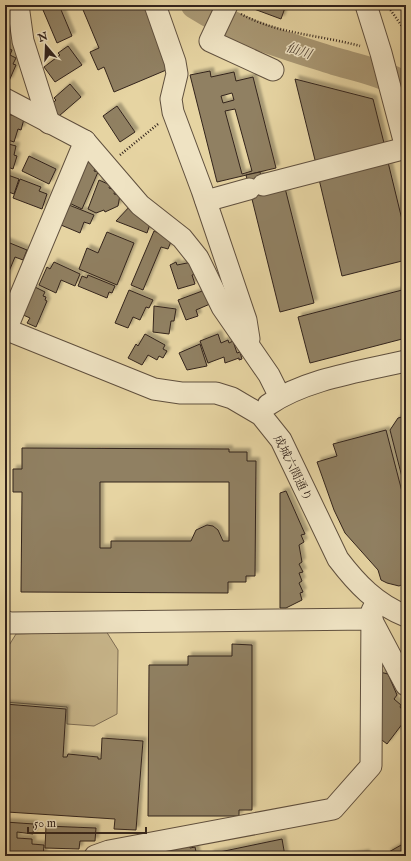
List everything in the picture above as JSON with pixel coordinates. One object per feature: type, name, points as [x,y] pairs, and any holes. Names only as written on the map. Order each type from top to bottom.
[{"type":"street","points":[[18,5],[23,41],[49,123]]},
{"type":"street","points":[[155,5],[175,62],[177,74],[171,99],[173,112],[206,200],[246,320],[251,350]]},
{"type":"street","points":[[206,200],[406,148],[381,53],[366,5]]},
{"type":"street","points":[[226,8],[210,41],[273,70]]},
{"type":"street","points":[[5,99],[85,141],[140,205],[182,238],[198,258],[222,307],[269,375],[280,397]]},
{"type":"street","points":[[5,330],[85,141]]},
{"type":"street","name":"成城六間通り","points":[[5,330],[154,389],[181,393],[216,393],[232,398],[261,415],[280,440],[338,559],[374,610],[406,616]]},
{"type":"street","points":[[261,415],[267,406],[280,397],[329,380],[406,361]]},
{"type":"street","points":[[5,621],[9,623],[374,610]]},
{"type":"street","points":[[374,610],[406,685]]},
{"type":"street","points":[[104,854],[333,809],[370,766],[374,610]]},
{"type":"path","points":[[387,5],[406,32]]},
{"type":"path","points":[[226,8],[263,24],[294,33],[350,43],[381,53]]},
{"type":"path","points":[[105,166],[173,112]]},
{"type":"shaded area","points":[[106,631],[118,650],[117,714],[94,726],[67,724],[67,707],[5,702],[8,647],[16,634]]},
{"type":"building","points":[[59,5],[72,36],[57,43],[43,10]]},
{"type":"building","points":[[81,5],[144,5],[171,68],[114,92],[104,67],[98,70],[90,52],[99,48]]},
{"type":"building","points":[[256,5],[286,5],[281,19],[254,9]]},
{"type":"building","points":[[5,43],[9,45],[8,48],[12,50],[10,55],[16,58],[13,64],[16,65],[9,81],[7,80],[6,83]]},
{"type":"building","points":[[68,46],[82,65],[55,82],[44,67],[60,55],[58,53]]},
{"type":"building","points":[[210,71],[211,77],[234,72],[236,81],[253,77],[276,168],[217,182],[190,75]],"holes":[[[232,93],[234,100],[223,103],[221,96]],[[235,109],[252,171],[242,174],[225,111]]]},
{"type":"building","points":[[295,79],[373,99],[385,147],[316,164]]},
{"type":"building","points":[[70,84],[81,97],[59,116],[50,106],[56,100],[54,98]]},
{"type":"building","points":[[117,106],[135,132],[120,142],[103,116]]},
{"type":"building","points":[[5,113],[24,119],[21,130],[18,129],[14,142],[5,139]]},
{"type":"building","points":[[5,143],[16,146],[14,155],[17,156],[13,169],[5,166]]},
{"type":"building","points":[[29,156],[56,169],[49,184],[22,171]]},
{"type":"building","points":[[387,158],[406,236],[406,260],[342,276],[318,175]]},
{"type":"building","points":[[86,161],[96,166],[94,171],[98,172],[82,209],[67,202]]},
{"type":"building","points":[[260,172],[265,193],[285,188],[314,303],[280,312],[246,175]]},
{"type":"building","points":[[5,174],[19,179],[14,194],[6,191],[5,194]]},
{"type":"building","points":[[20,179],[41,187],[39,191],[47,194],[42,209],[13,198]]},
{"type":"building","points":[[99,180],[110,185],[109,188],[115,190],[114,194],[120,195],[118,206],[105,212],[104,210],[96,213],[88,209]]},
{"type":"building","points":[[132,204],[151,221],[147,233],[116,221]]},
{"type":"building","points":[[69,205],[94,215],[90,224],[84,222],[80,233],[61,225]]},
{"type":"building","points":[[154,231],[172,239],[168,249],[161,247],[143,290],[131,285]]},
{"type":"building","points":[[107,232],[134,243],[117,285],[79,269],[87,248],[98,253]]},
{"type":"building","points":[[5,241],[27,250],[23,260],[15,257],[5,281]]},
{"type":"building","points":[[54,262],[80,274],[75,286],[61,280],[56,293],[39,285],[47,267],[50,269]]},
{"type":"building","points":[[176,262],[177,265],[192,262],[196,274],[192,275],[195,284],[178,289],[170,265]]},
{"type":"building","points":[[88,275],[115,286],[112,293],[109,292],[107,298],[78,286],[82,276],[87,278]]},
{"type":"building","points":[[35,287],[45,292],[43,296],[46,297],[45,300],[47,301],[36,327],[27,323],[30,318],[21,314]]},
{"type":"building","points":[[406,289],[406,338],[310,363],[298,317]]},
{"type":"building","points":[[129,290],[153,300],[149,308],[146,307],[140,320],[133,317],[128,328],[115,323]]},
{"type":"building","points":[[205,290],[210,304],[196,310],[198,316],[186,320],[178,300]]},
{"type":"building","points":[[154,306],[176,309],[174,321],[171,321],[169,334],[153,332]]},
{"type":"building","points":[[145,334],[165,345],[163,349],[167,351],[163,358],[159,356],[157,360],[148,355],[142,365],[128,358],[136,344],[138,346]]},
{"type":"building","points":[[218,334],[221,343],[228,340],[229,343],[233,341],[237,353],[240,352],[242,359],[239,360],[239,358],[225,363],[224,357],[208,363],[200,341]]},
{"type":"building","points":[[200,344],[207,366],[187,370],[179,353]]},
{"type":"building","points":[[406,416],[406,493],[390,430],[398,418]]},
{"type":"building","points":[[386,430],[406,507],[406,583],[399,586],[381,580],[378,570],[345,533],[334,510],[317,462],[337,456],[333,444]]},
{"type":"building","points":[[22,448],[229,449],[229,452],[247,452],[247,461],[256,461],[255,576],[246,576],[246,582],[228,582],[228,593],[21,592],[22,492],[13,492],[13,469],[22,469]],"holes":[[[100,482],[229,482],[229,541],[223,541],[218,530],[213,526],[207,525],[196,530],[191,541],[111,541],[111,548],[100,548]]]},
{"type":"building","points":[[286,491],[305,534],[301,535],[304,542],[299,545],[302,562],[299,564],[303,572],[299,573],[302,581],[299,583],[303,592],[300,593],[302,600],[286,608],[280,608],[280,493]]},
{"type":"building","points":[[232,644],[252,645],[252,810],[239,810],[239,816],[148,816],[149,665],[188,665],[188,656],[232,656]]},
{"type":"building","points":[[380,672],[388,674],[397,695],[394,699],[401,705],[400,707],[406,714],[404,717],[406,719],[387,744],[378,737]]},
{"type":"building","points":[[5,704],[66,709],[63,757],[67,757],[68,754],[98,757],[98,759],[101,759],[102,738],[143,741],[136,830],[114,829],[115,819],[7,812],[8,807],[5,807]]},
{"type":"building","points":[[5,822],[34,824],[33,834],[17,832],[17,838],[32,839],[32,844],[44,845],[43,856],[5,856]]},
{"type":"building","points":[[46,826],[96,828],[95,841],[80,841],[79,849],[45,848]]},
{"type":"building","points":[[282,839],[285,856],[210,856],[210,854]]},
{"type":"building","points":[[403,844],[406,850],[406,856],[389,856],[387,853]]},
{"type":"building","points":[[189,845],[190,848],[195,847],[197,856],[134,856]]},
{"type":"building","points":[[366,853],[366,856],[350,856]]},
{"type":"waterway","name":"仙川","points":[[195,5],[211,15],[263,38],[380,74],[406,87]]}]
